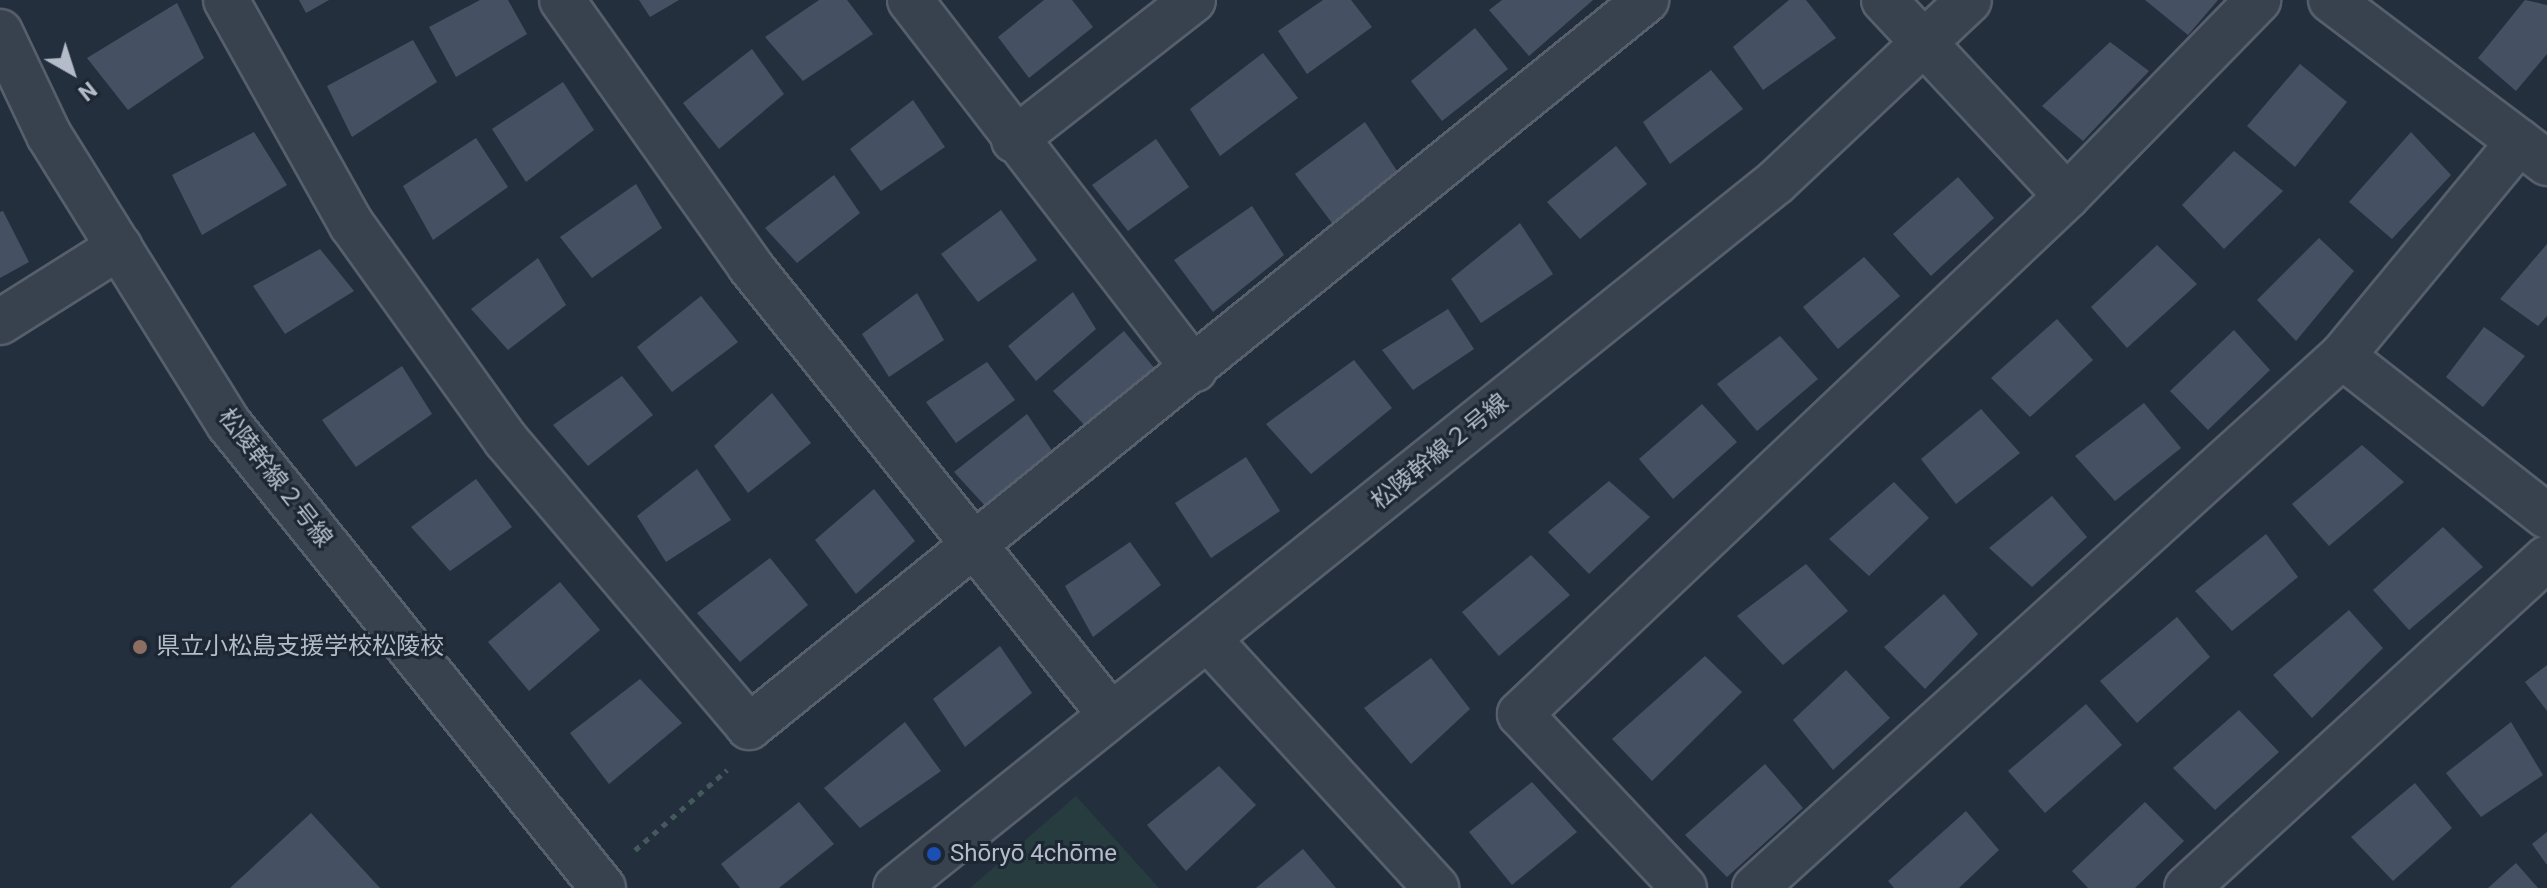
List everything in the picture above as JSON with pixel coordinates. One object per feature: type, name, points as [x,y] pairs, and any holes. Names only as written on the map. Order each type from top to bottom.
[{"type":"street","points":[[226,0],[352,225],[479,402],[749,727],[974,549],[1646,0]]},
{"type":"street","points":[[562,0],[750,266],[974,549],[1111,715]]},
{"type":"street","points":[[910,0],[1014,140],[1194,369]]},
{"type":"street","points":[[1014,140],[1193,0]]},
{"type":"street","points":[[1884,0],[2067,196]]},
{"type":"street","name":"松陵幹線２号線","points":[[896,888],[1776,182],[1969,0]]},
{"type":"street","points":[[1684,888],[1520,714],[2067,196],[2258,0]]},
{"type":"street","points":[[1755,888],[2342,356],[2533,152],[2331,0]]},
{"type":"street","name":"松陵幹線２号線","points":[[0,32],[49,135],[229,424],[601,885]]},
{"type":"street","points":[[0,322],[119,247]]},
{"type":"street","points":[[2342,356],[2547,516]]},
{"type":"street","points":[[2187,888],[2547,558]]},
{"type":"street","points":[[1208,639],[1436,888]]},
{"type":"path","points":[[601,885],[732,766],[749,727]]},
{"type":"green space","points":[[1076,796],[1159,888],[970,888]]},
{"type":"building","points":[[299,0],[329,0],[306,13]]},
{"type":"building","points":[[480,0],[508,0],[527,34],[456,77],[429,27]]},
{"type":"building","points":[[639,0],[679,0],[650,17]]},
{"type":"building","points":[[819,0],[847,0],[873,34],[803,81],[765,37]]},
{"type":"building","points":[[1044,0],[1072,0],[1093,27],[1029,78],[998,37]]},
{"type":"building","points":[[1323,0],[1351,0],[1372,27],[1307,74],[1278,31]]},
{"type":"building","points":[[1502,0],[1593,0],[1529,56],[1489,10]]},
{"type":"building","points":[[1789,0],[1806,0],[1836,38],[1763,90],[1733,47]]},
{"type":"building","points":[[2145,0],[2218,0],[2188,35]]},
{"type":"building","points":[[2525,0],[2547,5],[2547,54],[2516,91],[2478,58]]},
{"type":"building","points":[[177,3],[204,58],[128,110],[87,58]]},
{"type":"building","points":[[1475,28],[1508,69],[1442,121],[1411,81]]},
{"type":"building","points":[[413,40],[437,82],[352,137],[327,86]]},
{"type":"building","points":[[2110,42],[2149,71],[2083,141],[2042,106]]},
{"type":"building","points":[[752,49],[784,94],[719,149],[683,103]]},
{"type":"building","points":[[1263,53],[1298,98],[1220,156],[1190,109]]},
{"type":"building","points":[[2300,64],[2347,102],[2295,167],[2247,126]]},
{"type":"building","points":[[1711,70],[1743,109],[1670,164],[1643,122]]},
{"type":"building","points":[[563,82],[594,130],[526,182],[492,129]]},
{"type":"building","points":[[913,100],[945,147],[881,191],[850,149]]},
{"type":"building","points":[[1365,122],[1397,171],[1332,223],[1295,174]]},
{"type":"building","points":[[254,132],[287,185],[202,235],[172,175]]},
{"type":"building","points":[[2411,132],[2451,175],[2392,239],[2349,202]]},
{"type":"building","points":[[476,138],[508,187],[433,240],[403,186]]},
{"type":"building","points":[[1156,139],[1189,187],[1128,231],[1092,185]]},
{"type":"building","points":[[1616,146],[1647,184],[1580,239],[1547,202]]},
{"type":"building","points":[[2234,151],[2283,191],[2224,249],[2182,205]]},
{"type":"building","points":[[834,175],[860,213],[797,263],[765,228]]},
{"type":"building","points":[[1958,177],[1994,218],[1931,276],[1893,234]]},
{"type":"building","points":[[636,184],[662,228],[592,278],[560,237]]},
{"type":"building","points":[[1252,206],[1284,255],[1213,312],[1174,260]]},
{"type":"building","points":[[1001,210],[1037,260],[978,302],[941,254]]},
{"type":"building","points":[[3,211],[29,262],[0,278],[0,212]]},
{"type":"building","points":[[1520,223],[1553,274],[1481,323],[1451,279]]},
{"type":"building","points":[[2319,238],[2354,271],[2296,341],[2257,300]]},
{"type":"building","points":[[2547,244],[2547,316],[2538,326],[2500,299]]},
{"type":"building","points":[[2157,245],[2197,284],[2127,348],[2091,307]]},
{"type":"building","points":[[320,249],[354,291],[285,334],[253,286]]},
{"type":"building","points":[[1864,257],[1900,296],[1838,349],[1803,307]]},
{"type":"building","points":[[538,258],[566,305],[508,350],[471,309]]},
{"type":"building","points":[[1073,292],[1096,329],[1036,381],[1008,346]]},
{"type":"building","points":[[917,293],[944,340],[889,377],[862,334]]},
{"type":"building","points":[[701,296],[738,342],[672,392],[637,347]]},
{"type":"building","points":[[1448,309],[1474,349],[1413,390],[1382,350]]},
{"type":"building","points":[[2057,319],[2093,360],[2030,417],[1991,378]]},
{"type":"building","points":[[2484,327],[2525,356],[2483,407],[2446,377]]},
{"type":"building","points":[[2234,330],[2270,370],[2208,430],[2170,391]]},
{"type":"building","points":[[1124,331],[1155,369],[1087,428],[1053,391]]},
{"type":"building","points":[[1780,336],[1818,379],[1757,431],[1717,384]]},
{"type":"building","points":[[1354,360],[1392,408],[1311,474],[1266,424]]},
{"type":"building","points":[[987,362],[1015,400],[956,443],[926,402]]},
{"type":"building","points":[[402,366],[432,414],[356,467],[322,420]]},
{"type":"building","points":[[622,376],[653,415],[588,466],[553,425]]},
{"type":"building","points":[[772,393],[811,443],[748,493],[714,446]]},
{"type":"building","points":[[2144,403],[2181,448],[2115,501],[2075,456]]},
{"type":"building","points":[[1702,404],[1737,442],[1673,499],[1639,459]]},
{"type":"building","points":[[1981,409],[2020,453],[1956,504],[1921,459]]},
{"type":"building","points":[[1027,414],[1055,455],[987,508],[954,472]]},
{"type":"building","points":[[2362,445],[2404,482],[2329,546],[2292,504]]},
{"type":"building","points":[[1246,457],[1280,511],[1211,558],[1175,503]]},
{"type":"building","points":[[697,469],[731,520],[666,562],[637,516]]},
{"type":"building","points":[[476,479],[512,527],[450,571],[411,527]]},
{"type":"building","points":[[1609,481],[1650,517],[1589,574],[1548,532]]},
{"type":"building","points":[[1894,482],[1929,518],[1869,576],[1829,539]]},
{"type":"building","points":[[874,489],[915,541],[856,594],[815,540]]},
{"type":"building","points":[[2052,496],[2087,537],[2032,587],[1989,548]]},
{"type":"building","points":[[2443,527],[2483,567],[2409,630],[2373,590]]},
{"type":"building","points":[[2266,534],[2298,577],[2232,631],[2195,591]]},
{"type":"building","points":[[1130,542],[1161,585],[1093,637],[1065,586]]},
{"type":"building","points":[[1531,555],[1570,595],[1499,656],[1462,612]]},
{"type":"building","points":[[770,558],[808,605],[740,662],[697,613]]},
{"type":"building","points":[[1806,564],[1848,611],[1783,665],[1737,616]]},
{"type":"building","points":[[560,582],[600,630],[529,691],[488,642]]},
{"type":"building","points":[[1944,594],[1978,634],[1925,689],[1884,647]]},
{"type":"building","points":[[2349,610],[2383,648],[2312,718],[2273,675]]},
{"type":"building","points":[[2177,617],[2210,657],[2137,723],[2100,681]]},
{"type":"building","points":[[1000,646],[1032,693],[965,747],[933,699]]},
{"type":"building","points":[[1705,656],[1742,692],[1652,781],[1612,739]]},
{"type":"building","points":[[1431,658],[1470,709],[1411,764],[1364,708]]},
{"type":"building","points":[[2547,665],[2547,711],[2525,682]]},
{"type":"building","points":[[1846,670],[1890,718],[1833,770],[1793,720]]},
{"type":"building","points":[[640,679],[682,723],[609,784],[570,733]]},
{"type":"building","points":[[2086,704],[2122,745],[2045,813],[2008,771]]},
{"type":"building","points":[[2239,710],[2279,752],[2215,810],[2173,768]]},
{"type":"building","points":[[905,722],[941,771],[860,828],[824,788]]},
{"type":"building","points":[[2511,722],[2543,775],[2481,817],[2446,773]]},
{"type":"building","points":[[1765,764],[1803,808],[1727,877],[1685,835]]},
{"type":"building","points":[[1219,766],[1256,805],[1186,871],[1147,825]]},
{"type":"building","points":[[1532,782],[1577,832],[1512,885],[1469,832]]},
{"type":"building","points":[[2415,783],[2452,828],[2393,881],[2351,837]]},
{"type":"building","points":[[799,802],[834,844],[779,888],[740,888],[721,864]]},
{"type":"building","points":[[2145,802],[2184,841],[2135,888],[2088,888],[2072,871]]},
{"type":"building","points":[[1966,811],[1999,850],[1959,888],[1894,888],[1888,881]]},
{"type":"building","points":[[311,813],[380,888],[230,888]]},
{"type":"building","points":[[2547,832],[2547,865],[2532,844]]},
{"type":"building","points":[[1303,849],[1336,888],[1256,888]]},
{"type":"building","points":[[2516,863],[2538,888],[2488,888]]},
{"type":"place","name":"県立小松島支援学校松陵校","points":[[140,647]]},
{"type":"place","name":"Shōryō 4chōme","points":[[934,854]]}]
